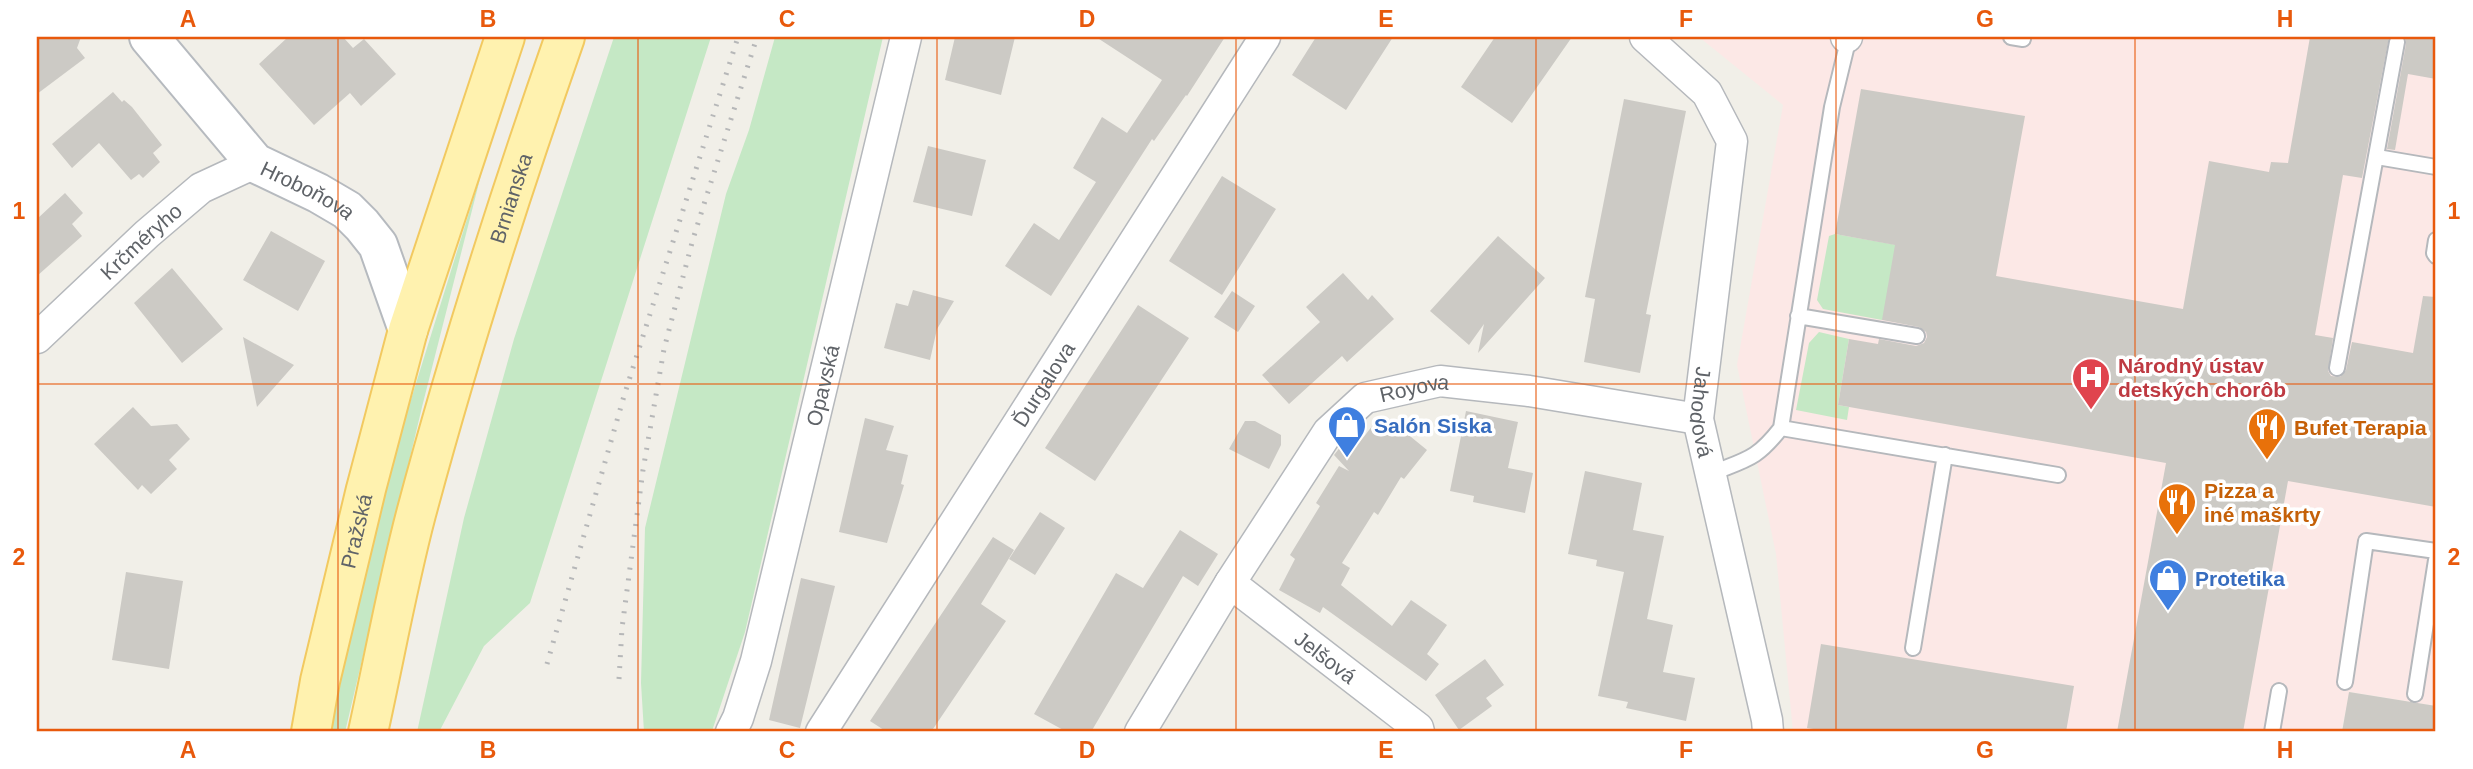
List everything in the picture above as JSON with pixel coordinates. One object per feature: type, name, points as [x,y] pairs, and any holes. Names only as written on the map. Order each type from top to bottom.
[{"type":"main road","points":[[408,330],[505,37]]},
{"type":"main road","name":"Brnianska","points":[[368,732],[416,517],[459,361],[515,181],[565,37]]},
{"type":"main road","name":"Pražská","points":[[311,732],[320,681],[366,489],[408,330]]},
{"type":"street","name":"Hroboňova","points":[[149,37],[256,163],[318,193],[347,210],[362,225],[378,245],[408,330]]},
{"type":"street","name":"Opavská","points":[[732,732],[756,661],[906,37]]},
{"type":"street","name":"Ďurgalova","points":[[821,732],[1265,37]]},
{"type":"street","name":"Jahodová","points":[[1645,37],[1707,93],[1732,141],[1698,419],[1768,720],[1768,732]]},
{"type":"street","name":"Krčméryho","points":[[37,338],[147,234],[201,188],[256,163]]},
{"type":"street","name":"Royova","points":[[1140,732],[1230,583],[1328,432],[1365,398],[1440,381],[1529,391],[1698,419]]},
{"type":"street","name":"Jelšová","points":[[1230,583],[1418,728],[1419,732]]},
{"type":"lane","points":[[1710,474],[1755,457],[1782,428],[1832,107],[1848,37]]},
{"type":"lane","points":[[2337,368],[2397,42]]},
{"type":"lane","points":[[2377,157],[2436,167]]},
{"type":"lane","points":[[2436,240],[2436,256]]},
{"type":"lane","points":[[1798,316],[1917,336]]},
{"type":"lane","points":[[1782,428],[2058,475]]},
{"type":"lane","points":[[1913,648],[1945,455]]},
{"type":"lane","points":[[2345,682],[2366,541],[2436,551]]},
{"type":"lane","points":[[2415,694],[2436,561]]},
{"type":"lane","points":[[2272,732],[2279,691]]},
{"type":"shaded area","name":"Národný ústav detských chorôb","points":[[1699,37],[2436,37],[2436,706],[2350,692],[2341,732],[1793,732],[1776,554],[1737,365],[1783,105]]},
{"type":"green space","points":[[614,37],[711,37],[530,603],[484,646],[439,732],[417,732],[464,518],[514,339]]},
{"type":"green space","points":[[775,37],[883,37],[745,632],[712,731],[644,732],[641,683],[645,528],[726,194],[749,130]]},
{"type":"green space","points":[[482,171],[422,407],[345,732],[330,732],[355,612],[404,422]]},
{"type":"green space","points":[[1835,234],[1925,250],[1882,320],[1823,309],[1817,300],[1829,236]]},
{"type":"green space","points":[[1819,332],[1849,339],[1838,405],[1849,407],[1847,420],[1796,410],[1809,343]]},
{"type":"building","points":[[37,37],[81,37],[77,48],[85,58],[37,94]]},
{"type":"building","points":[[288,37],[343,37],[353,48],[364,39],[396,74],[361,106],[350,93],[314,125],[259,64]]},
{"type":"building","points":[[955,37],[1015,37],[1001,95],[945,80]]},
{"type":"building","points":[[1096,37],[1225,37],[1187,96],[1154,141],[1152,139],[1051,296],[1005,266],[1034,223],[1059,240],[1096,182],[1073,168],[1102,117],[1127,133],[1162,80]]},
{"type":"building","points":[[1316,37],[1393,37],[1346,110],[1292,75]]},
{"type":"building","points":[[1495,37],[1572,37],[1512,123],[1461,87]]},
{"type":"building","points":[[2310,37],[2389,37],[2362,178],[2343,175],[2315,335],[2333,338],[2328,371],[2331,376],[2340,377],[2346,370],[2352,342],[2413,353],[2423,296],[2436,297],[2436,507],[2288,481],[2243,732],[2117,732],[2166,463],[1838,405],[1849,339],[1878,344],[1879,339],[1916,346],[1924,343],[1927,337],[1926,332],[1919,327],[1882,320],[1895,245],[1835,234],[1861,89],[2025,116],[1996,276],[2183,309],[2209,161],[2269,172],[2271,162],[2288,163]]},
{"type":"building","points":[[2405,37],[2436,37],[2436,79],[2408,74],[2395,150],[2387,149]]},
{"type":"building","points":[[113,92],[122,102],[124,100],[132,107],[162,145],[153,153],[160,162],[143,178],[139,174],[131,180],[99,143],[72,168],[52,144]]},
{"type":"building","points":[[1624,99],[1686,111],[1646,314],[1651,315],[1640,373],[1584,362],[1595,299],[1585,297]]},
{"type":"building","points":[[928,146],[986,160],[972,216],[913,202]]},
{"type":"building","points":[[1222,176],[1276,209],[1222,295],[1169,261]]},
{"type":"building","points":[[65,193],[83,213],[72,224],[82,236],[37,276],[37,219]]},
{"type":"building","points":[[271,231],[325,261],[298,311],[243,280]]},
{"type":"building","points":[[1498,236],[1545,278],[1478,353],[1484,324],[1469,345],[1430,311]]},
{"type":"building","points":[[172,268],[223,329],[182,363],[134,303]]},
{"type":"building","points":[[1343,273],[1368,300],[1372,295],[1394,319],[1347,362],[1342,356],[1289,404],[1262,375],[1320,322],[1306,307]]},
{"type":"building","points":[[913,290],[954,301],[937,329],[930,360],[884,348],[896,303],[908,306]]},
{"type":"building","points":[[1232,291],[1255,306],[1238,332],[1214,317]]},
{"type":"building","points":[[1138,305],[1189,338],[1095,481],[1045,448]]},
{"type":"building","points":[[243,337],[294,365],[257,407]]},
{"type":"building","points":[[133,407],[151,426],[177,424],[190,439],[169,460],[177,469],[151,494],[142,485],[138,490],[94,444]]},
{"type":"building","points":[[1466,411],[1518,422],[1508,468],[1533,473],[1525,513],[1473,502],[1474,496],[1450,491]]},
{"type":"building","points":[[865,418],[894,426],[886,450],[908,455],[901,484],[904,485],[887,543],[839,532]]},
{"type":"building","points":[[1389,419],[1427,450],[1404,479],[1401,477],[1378,515],[1374,512],[1342,563],[1350,568],[1341,585],[1392,626],[1411,600],[1447,625],[1427,654],[1439,664],[1426,681],[1323,607],[1320,613],[1279,590],[1295,559],[1290,555],[1320,506],[1316,503],[1339,466],[1349,471],[1334,455],[1349,436],[1359,443],[1373,425],[1380,430]]},
{"type":"building","points":[[1245,421],[1255,421],[1281,435],[1281,445],[1269,469],[1229,449]]},
{"type":"building","points":[[1585,471],[1642,483],[1633,530],[1664,536],[1647,619],[1673,625],[1663,672],[1695,678],[1686,721],[1626,708],[1628,702],[1598,696],[1624,572],[1596,566],[1597,560],[1568,554]]},
{"type":"building","points":[[1040,512],[1065,528],[1035,575],[1009,559]]},
{"type":"building","points":[[1180,530],[1218,554],[1198,586],[1183,576],[1091,732],[1067,732],[1034,714],[1116,573],[1143,588]]},
{"type":"building","points":[[993,537],[1014,550],[981,604],[1006,621],[931,732],[887,732],[870,721]]},
{"type":"building","points":[[126,572],[183,581],[169,669],[112,660]]},
{"type":"building","points":[[801,578],[835,586],[800,728],[769,720]]},
{"type":"building","points":[[1821,644],[2074,686],[2066,732],[1832,732],[1807,728]]},
{"type":"building","points":[[1485,659],[1504,685],[1486,698],[1492,706],[1459,730],[1435,695]]},
{"type":"building","points":[[2349,692],[2436,706],[2436,732],[2342,732]]},
{"type":"railway","points":[[547,664],[624,396],[738,37]]},
{"type":"railway","points":[[619,679],[622,628],[643,470],[664,349],[693,239],[757,37]]},
{"type":"place","name":"Národný ústav detských chorôb","points":[[2091,411]]},
{"type":"place","name":"Salón Siska","points":[[1347,459]]},
{"type":"place","name":"Bufet Terapia","points":[[2267,461]]},
{"type":"place","name":"Pizza a iné maškrty","points":[[2177,536]]},
{"type":"place","name":"Protetika","points":[[2168,612]]}]
